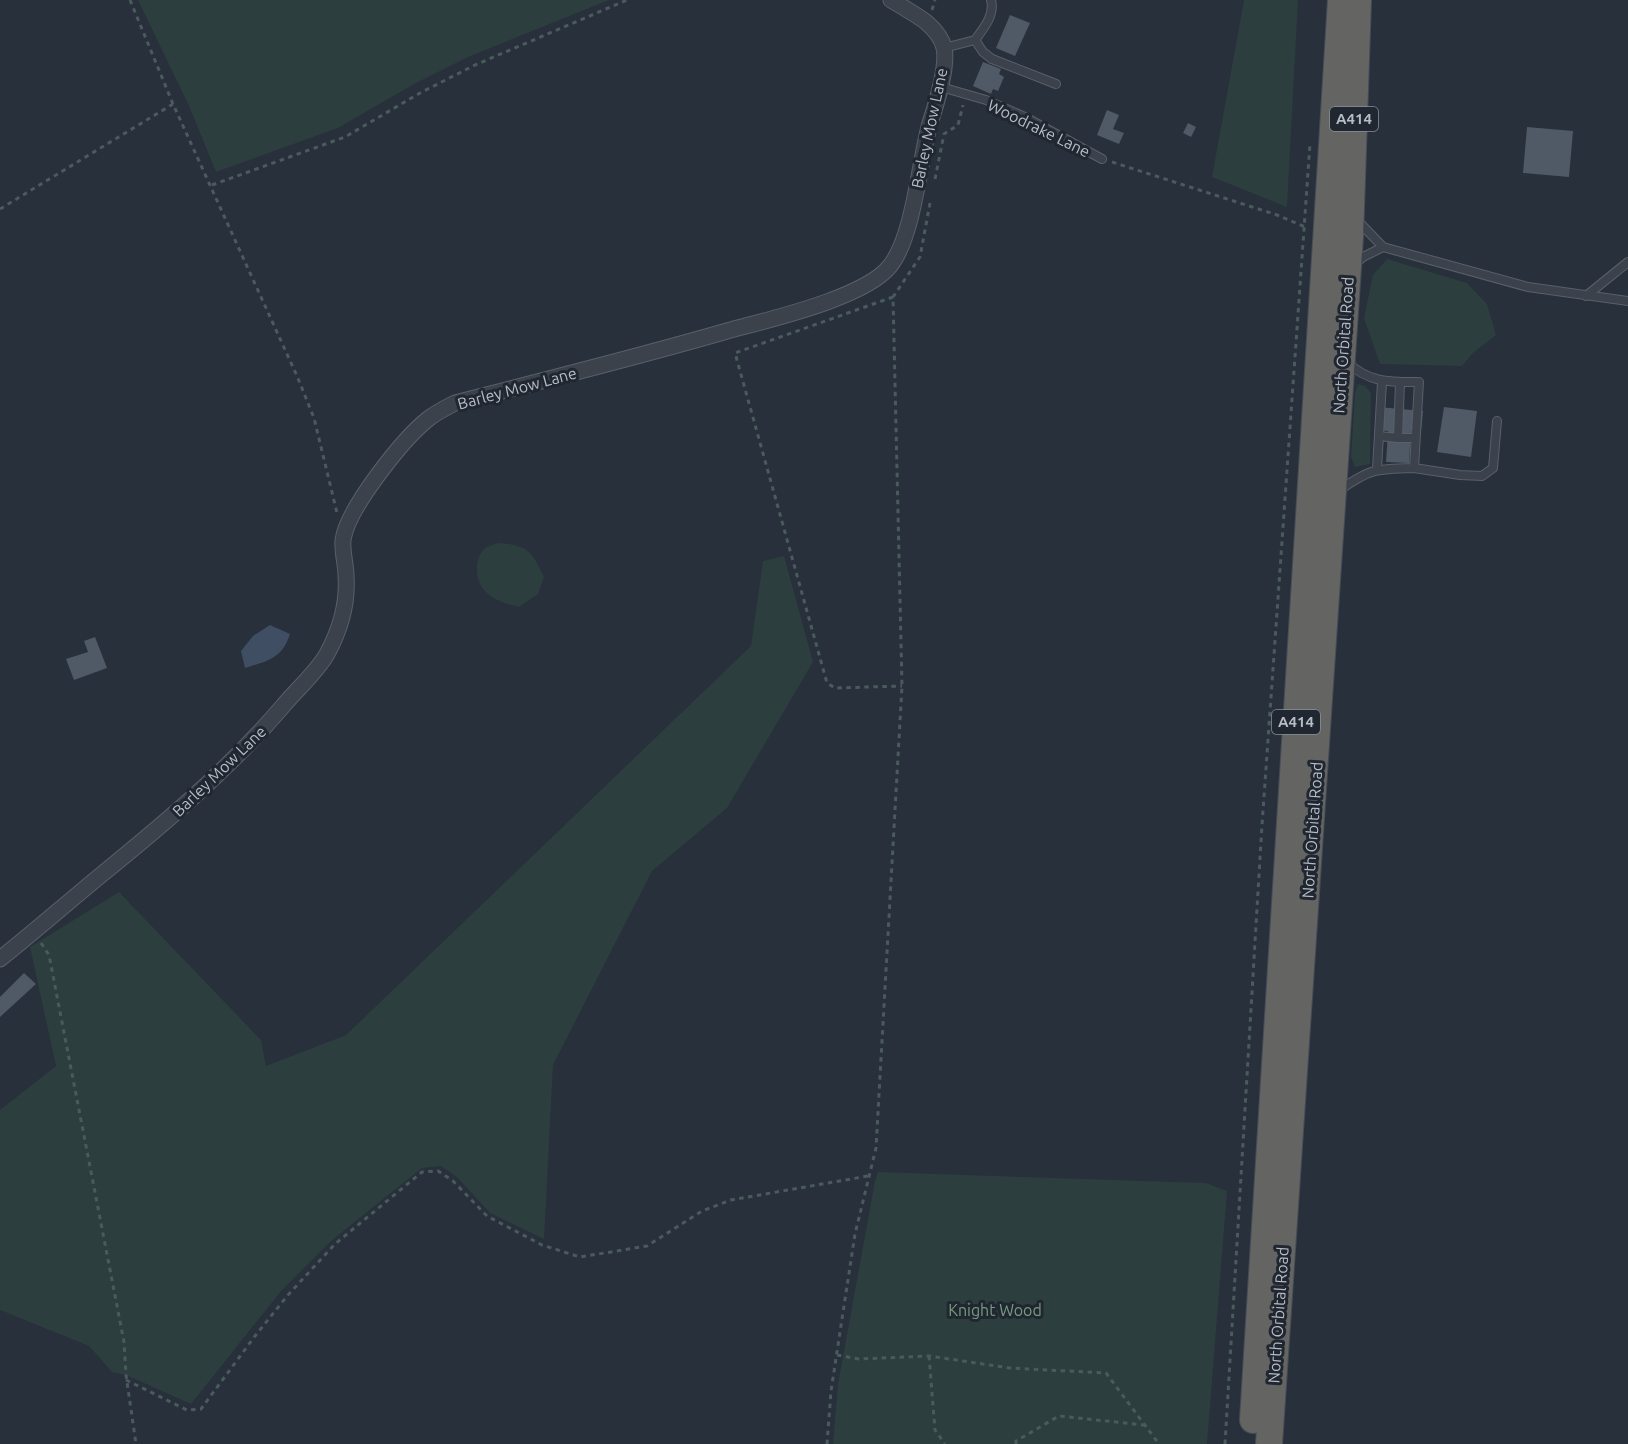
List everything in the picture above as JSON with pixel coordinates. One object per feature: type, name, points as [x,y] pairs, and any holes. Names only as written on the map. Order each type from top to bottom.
[{"type":"highway","name":"North Orbital Road","points":[[1252,1444],[1341,0]]},
{"type":"highway","name":"North Orbital Road","points":[[1269,1444],[1348,271],[1358,0]]},
{"type":"street","name":"Barley Mow Lane","points":[[2,954],[33,932],[168,820],[257,736],[326,656],[340,623],[347,591],[343,538],[353,514],[408,438],[440,410],[455,403],[673,346],[814,306],[876,279],[890,266],[900,247],[911,214],[928,131],[941,87],[944,48],[937,34],[927,23],[891,0]]},
{"type":"lane","points":[[944,48],[975,40],[991,15],[993,7],[991,0]]},
{"type":"lane","points":[[975,40],[983,52],[993,59],[1056,84]]},
{"type":"lane","name":"Woodrake Lane","points":[[941,87],[986,100],[1026,117],[1102,159]]},
{"type":"lane","points":[[1352,186],[1359,222],[1383,247],[1528,287],[1586,297],[1628,301]]},
{"type":"lane","points":[[1348,271],[1363,257],[1383,247]]},
{"type":"lane","points":[[1586,297],[1628,262]]},
{"type":"lane","points":[[1341,357],[1355,369],[1382,382],[1419,382],[1414,468]]},
{"type":"lane","points":[[1377,469],[1382,382]]},
{"type":"lane","points":[[1398,438],[1400,382]]},
{"type":"lane","points":[[1334,495],[1362,475],[1377,469],[1414,468],[1482,476],[1493,468],[1497,421]]},
{"type":"lane","points":[[1379,436],[1415,438]]},
{"type":"path","points":[[130,0],[173,104],[212,185],[314,418],[343,538]]},
{"type":"path","points":[[212,185],[345,137],[420,93],[476,65],[627,0]]},
{"type":"path","points":[[935,179],[944,134],[958,125],[966,95]]},
{"type":"path","points":[[0,209],[173,104]]},
{"type":"path","points":[[1225,1444],[1262,825],[1311,143]]},
{"type":"path","points":[[1102,159],[1316,229]]},
{"type":"path","points":[[827,1444],[837,1355],[855,1234],[876,1148],[902,686],[893,297],[920,257],[931,201]]},
{"type":"path","points":[[893,297],[735,353],[827,683],[835,688],[902,686]]},
{"type":"path","points":[[33,932],[49,955],[124,1342],[126,1380],[136,1444]]},
{"type":"path","points":[[126,1380],[187,1410],[201,1409],[281,1303],[335,1244],[422,1172],[438,1171],[453,1181],[487,1216],[542,1245],[580,1257],[647,1246],[702,1211],[731,1200],[869,1176]]},
{"type":"path","points":[[837,1355],[859,1359],[929,1356],[1010,1368],[1106,1373],[1159,1444]]},
{"type":"path","points":[[929,1356],[936,1430],[945,1444]]},
{"type":"path","points":[[1016,1444],[1016,1441],[1059,1416],[1144,1425]]},
{"type":"green space","points":[[138,0],[609,0],[468,57],[414,84],[338,128],[216,172],[189,106]]},
{"type":"green space","points":[[1244,0],[1298,0],[1287,207],[1212,177]]},
{"type":"green space","points":[[1387,259],[1467,283],[1487,304],[1496,335],[1473,353],[1462,366],[1380,364],[1364,318],[1373,275]]},
{"type":"green space","points":[[1358,384],[1365,386],[1371,393],[1370,464],[1355,467],[1351,457],[1355,393]]},
{"type":"green space","points":[[498,543],[528,551],[544,577],[538,594],[519,607],[491,596],[479,581],[477,564],[481,553],[485,548]]},
{"type":"green space","points":[[784,556],[813,662],[727,808],[652,871],[553,1065],[544,1239],[490,1213],[457,1177],[441,1166],[422,1168],[331,1241],[282,1290],[191,1404],[126,1375],[112,1372],[89,1346],[0,1310],[0,1110],[56,1066],[30,947],[119,892],[261,1040],[266,1066],[346,1035],[751,646],[763,561]]},
{"type":"green space","name":"Knight Wood","points":[[878,1172],[1206,1183],[1227,1191],[1207,1444],[833,1444],[838,1384]]},
{"type":"water","points":[[270,625],[290,634],[283,649],[273,658],[245,668],[241,651],[253,636]]},
{"type":"building","points":[[1010,15],[1030,23],[1015,56],[996,48]]},
{"type":"building","points":[[983,62],[1001,69],[999,74],[1004,77],[998,91],[993,89],[991,94],[973,86]]},
{"type":"building","points":[[1107,110],[1119,115],[1113,129],[1124,133],[1119,144],[1097,135]]},
{"type":"building","points":[[1188,123],[1196,127],[1191,137],[1183,133]]},
{"type":"building","points":[[1527,127],[1573,131],[1569,177],[1523,173]]},
{"type":"building","points":[[1378,407],[1423,411],[1421,431],[1411,430],[1409,463],[1386,462],[1388,431],[1376,430]]},
{"type":"building","points":[[1444,407],[1477,411],[1471,457],[1437,452]]},
{"type":"building","points":[[95,637],[107,668],[74,680],[66,659],[88,652],[84,641]]},
{"type":"building","points":[[24,973],[36,984],[0,1017],[0,997]]}]
